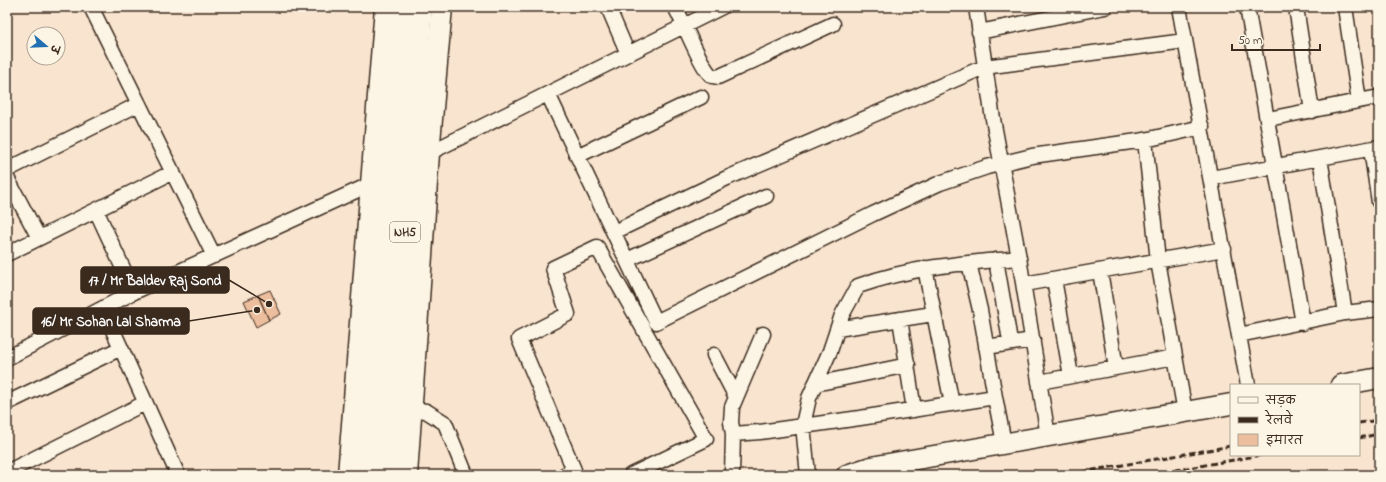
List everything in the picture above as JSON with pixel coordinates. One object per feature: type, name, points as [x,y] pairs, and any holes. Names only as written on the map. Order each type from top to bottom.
[{"type":"highway","name":"NH5","points":[[368,475],[400,7]]},
{"type":"highway","name":"NH5","points":[[387,475],[421,7]]},
{"type":"street","points":[[91,7],[214,256]]},
{"type":"street","points":[[348,475],[384,7]]},
{"type":"street","points":[[407,475],[429,153],[442,7]]},
{"type":"street","points":[[608,7],[628,54]]},
{"type":"street","points":[[675,7],[686,25],[697,54],[712,76],[718,77],[833,24]]},
{"type":"street","points":[[976,7],[984,67],[1024,284],[1048,436]]},
{"type":"street","points":[[980,32],[1104,7]]},
{"type":"street","points":[[1179,7],[1248,384]]},
{"type":"street","points":[[1247,7],[1303,323]]},
{"type":"street","points":[[1296,7],[1312,111]]},
{"type":"street","points":[[1344,7],[1359,101]]},
{"type":"street","points":[[429,153],[718,8]]},
{"type":"street","points":[[614,232],[727,178],[984,67],[1185,41]]},
{"type":"street","points":[[548,94],[656,322],[873,214],[940,183],[1032,156],[1145,140],[1202,127]]},
{"type":"street","points":[[577,156],[701,97]]},
{"type":"street","points":[[1268,119],[1379,97]]},
{"type":"street","points":[[7,170],[138,104]]},
{"type":"street","points":[[1145,140],[1158,261],[1185,412]]},
{"type":"street","points":[[1211,178],[1375,148],[1379,202]]},
{"type":"street","points":[[1320,158],[1345,313]]},
{"type":"street","points":[[7,254],[173,172]]},
{"type":"street","points":[[7,178],[39,238]]},
{"type":"street","points":[[7,358],[134,292],[371,184]]},
{"type":"street","points":[[627,260],[766,196]]},
{"type":"street","points":[[96,210],[134,292]]},
{"type":"street","points":[[564,475],[574,470],[519,339],[568,314],[552,268],[597,246],[706,439],[631,475]]},
{"type":"street","points":[[1024,284],[1224,249]]},
{"type":"street","points":[[808,475],[803,425],[809,398],[830,351],[842,315],[858,286],[884,276],[925,268],[1019,258]]},
{"type":"street","points":[[996,260],[1009,335]]},
{"type":"street","points":[[969,263],[1004,443]]},
{"type":"street","points":[[925,268],[952,404]]},
{"type":"street","points":[[1100,271],[1116,368]]},
{"type":"street","points":[[1054,279],[1071,376]]},
{"type":"street","points":[[103,308],[178,475]]},
{"type":"street","points":[[1239,335],[1303,323],[1345,313],[1379,309]]},
{"type":"street","points":[[837,329],[880,324],[900,319],[933,314]]},
{"type":"street","points":[[900,319],[914,410]]},
{"type":"street","points":[[732,475],[732,407],[763,334]]},
{"type":"street","points":[[986,347],[1033,340]]},
{"type":"street","points":[[7,403],[121,348]]},
{"type":"street","points":[[714,355],[736,397]]},
{"type":"street","points":[[1039,382],[1176,357]]},
{"type":"street","points":[[815,384],[908,365]]},
{"type":"street","points":[[1346,384],[1379,378]]},
{"type":"street","points":[[733,434],[760,432],[995,397]]},
{"type":"street","points":[[8,475],[7,472],[145,403]]},
{"type":"street","points":[[847,475],[871,467],[1230,404]]},
{"type":"street","points":[[412,409],[426,411],[446,423],[466,475]]},
{"type":"building","points":[[270,290],[281,314],[269,320],[258,295]]},
{"type":"building","points":[[258,295],[269,320],[256,327],[244,301]]},
{"type":"railway","points":[[1360,423],[1379,420]]},
{"type":"railway","points":[[1360,438],[1379,434]]},
{"type":"railway","points":[[1065,475],[1230,446]]},
{"type":"railway","points":[[1148,475],[1256,456]]},
{"type":"place","name":"17 / Mr Baldev Raj Sond","points":[[269,304]]},
{"type":"place","name":"16/ Mr Sohan Lal Sharma","points":[[257,310]]}]
